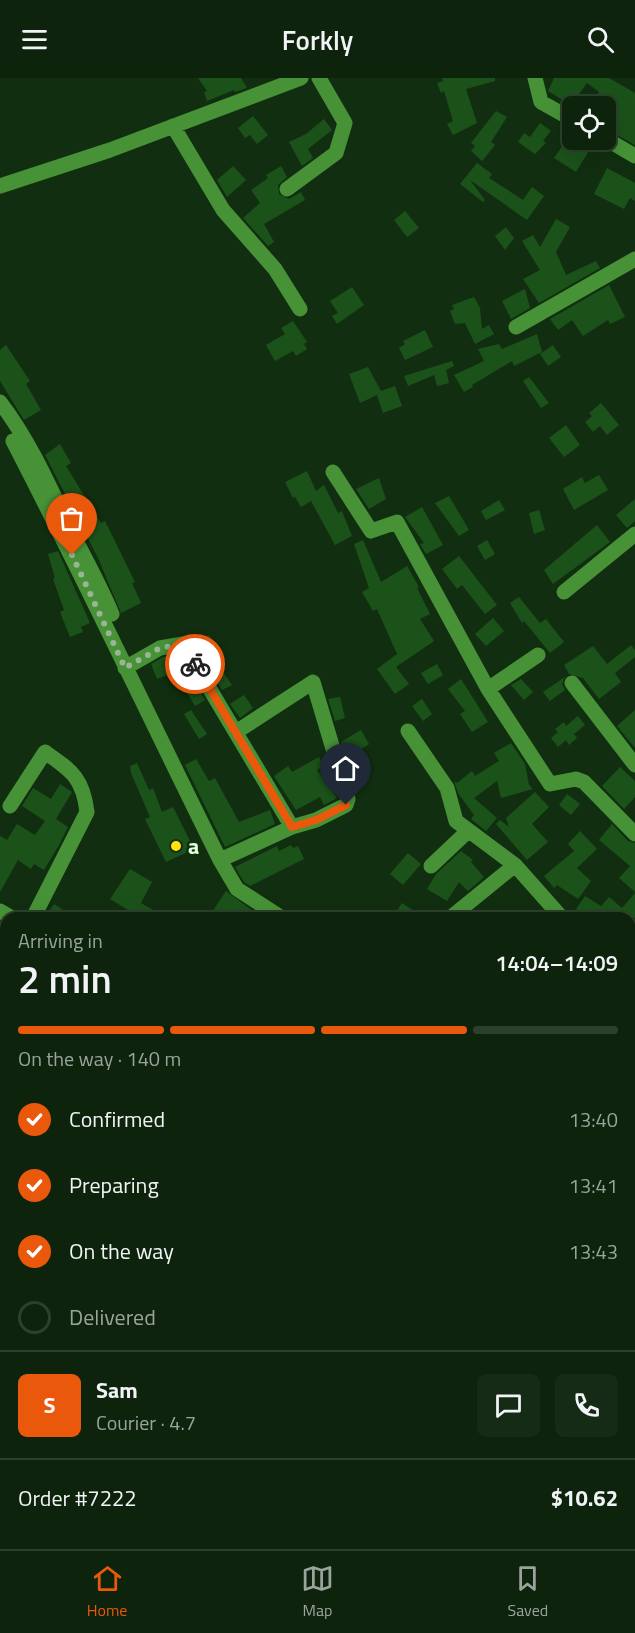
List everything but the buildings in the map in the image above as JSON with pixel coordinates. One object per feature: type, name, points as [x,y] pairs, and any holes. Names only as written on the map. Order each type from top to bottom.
[{"type":"street","points":[[0,186],[173,126],[301,78]]},
{"type":"street","points":[[287,189],[336,153],[345,123],[320,78]]},
{"type":"street","points":[[536,78],[541,102],[562,114]]},
{"type":"street","points":[[173,126],[223,210],[275,268],[300,309]]},
{"type":"street","points":[[616,145],[635,156]]},
{"type":"street","points":[[516,327],[635,259]]},
{"type":"street","points":[[0,402],[13,419],[42,470],[94,572],[112,614]]},
{"type":"street","points":[[13,441],[82,574],[125,668],[220,860],[237,889],[273,912]]},
{"type":"street","points":[[333,472],[371,531],[397,522],[489,689],[550,784],[576,779],[584,782],[635,834]]},
{"type":"street","points":[[564,592],[635,534]]},
{"type":"street","points":[[125,668],[160,648],[183,644],[292,827]]},
{"type":"street","points":[[489,689],[538,655]]},
{"type":"street","points":[[220,860],[292,827],[326,815],[346,805],[348,799],[313,682],[236,732]]},
{"type":"street","points":[[572,683],[635,765]]},
{"type":"street","points":[[408,731],[447,788],[456,820],[515,865],[557,912]]},
{"type":"street","points":[[10,806],[45,752],[75,774],[85,796],[87,812],[36,912]]},
{"type":"street","points":[[430,866],[468,831]]},
{"type":"street","points":[[457,912],[515,865]]},
{"type":"way so far","points":[[72,555],[125,668],[160,648],[183,644],[195,664]]},
{"type":"place","name":"a","points":[[176,846]]},
{"type":"route","points":[[195,664],[292,827],[316,820],[346,805]]}]
